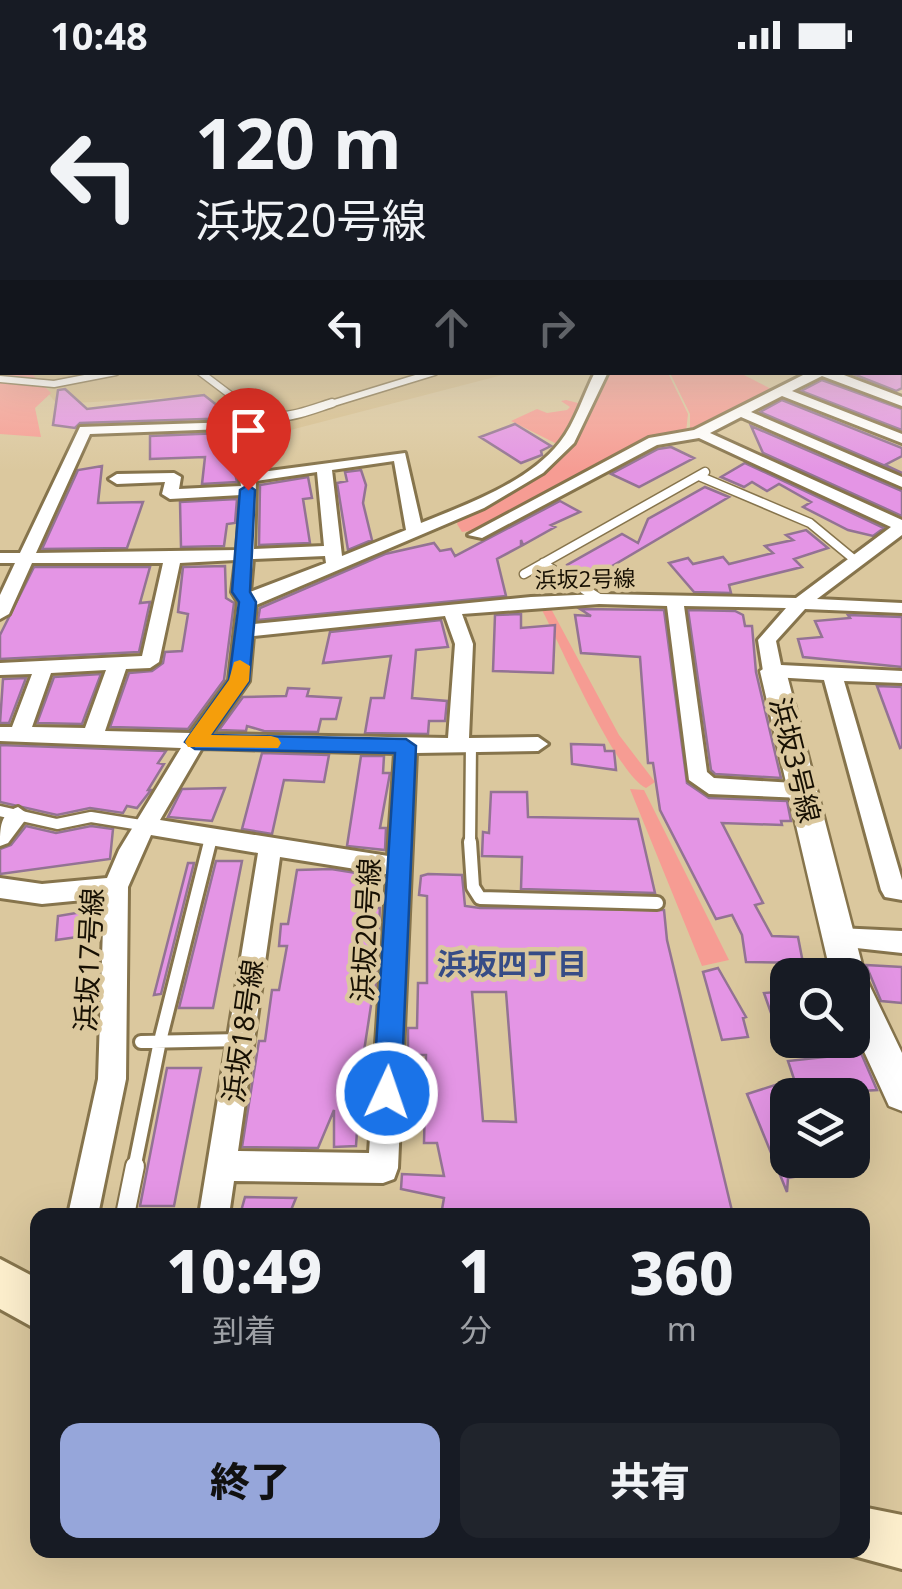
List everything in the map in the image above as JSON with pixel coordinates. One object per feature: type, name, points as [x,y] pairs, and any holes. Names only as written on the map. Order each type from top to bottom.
[{"type":"main road","points":[[0,1282],[30,1302]]},
{"type":"main road","points":[[870,1536],[902,1542]]},
{"type":"street","points":[[248,602],[334,559],[478,505],[538,470],[566,443],[601,375]]},
{"type":"street","points":[[476,534],[654,441],[683,439],[699,433],[815,375]]},
{"type":"street","points":[[827,375],[886,407],[902,440]]},
{"type":"street","points":[[782,392],[886,407]]},
{"type":"street","points":[[740,412],[902,482]]},
{"type":"street","name":"浜坂17号線","points":[[26,558],[85,430],[230,426],[244,447],[248,484],[241,592],[248,602],[239,681],[195,742],[128,856],[116,887],[112,1079],[85,1208]]},
{"type":"street","points":[[699,433],[902,526],[800,603],[770,634],[767,640],[773,671]]},
{"type":"street","points":[[116,480],[174,477],[170,494],[400,456],[414,531]]},
{"type":"street","points":[[324,467],[334,559]]},
{"type":"street","points":[[0,558],[334,559]]},
{"type":"street","points":[[0,614],[26,558]]},
{"type":"street","points":[[0,669],[150,662],[174,558]]},
{"type":"street","name":"浜坂2号線","points":[[244,631],[450,608],[599,599],[902,608]]},
{"type":"street","points":[[675,601],[698,774],[709,786],[802,790]]},
{"type":"street","points":[[754,602],[770,634]]},
{"type":"street","points":[[450,608],[464,644],[464,743]]},
{"type":"street","points":[[88,738],[95,732],[118,664]]},
{"type":"street","points":[[44,667],[10,734],[406,746],[538,744]]},
{"type":"street","name":"浜坂3号線","points":[[843,958],[773,671],[902,677]]},
{"type":"street","points":[[832,674],[892,890],[902,890]]},
{"type":"street","name":"浜坂20号線","points":[[223,1166],[383,1168],[406,746]]},
{"type":"street","points":[[0,837],[9,813]]},
{"type":"street","points":[[147,826],[399,867]]},
{"type":"street","name":"浜坂18号線","points":[[215,1208],[270,848]]},
{"type":"street","points":[[0,888],[42,894],[116,887]]},
{"type":"street","points":[[838,938],[902,942]]},
{"type":"street","points":[[870,1022],[899,1081]]},
{"type":"lane","points":[[59,375],[68,383]]},
{"type":"lane","points":[[0,379],[68,383],[103,375]]},
{"type":"lane","points":[[204,375],[257,415],[281,419],[425,375]]},
{"type":"lane","points":[[524,574],[702,474],[810,523],[856,561]]},
{"type":"lane","points":[[543,563],[599,599]]},
{"type":"lane","points":[[464,743],[470,867],[473,887],[480,898],[658,903]]},
{"type":"lane","points":[[9,813],[57,824],[91,816],[147,826]]},
{"type":"lane","points":[[127,1208],[160,1042],[211,838]]},
{"type":"lane","points":[[141,1042],[242,1040]]},
{"type":"shaded area","points":[[0,375],[33,375],[51,393],[35,408],[41,437],[0,434]]},
{"type":"shaded area","points":[[33,375],[502,375],[275,434],[182,397],[57,404]]},
{"type":"shaded area","points":[[604,375],[669,375],[688,414],[686,432],[654,439],[480,529],[462,532],[457,524],[460,516],[557,459]]},
{"type":"shaded area","points":[[671,375],[744,375],[775,391],[690,434],[690,414]]},
{"type":"shaded area","points":[[561,401],[582,404],[561,446],[511,421],[537,409],[547,413],[567,410],[570,407]]},
{"type":"shaded area","points":[[549,605],[619,735],[655,782],[646,788],[620,759],[589,706],[541,608]]},
{"type":"shaded area","points":[[630,789],[644,790],[729,960],[702,966]]},
{"type":"building","points":[[856,375],[902,375],[902,388],[896,391]]},
{"type":"building","points":[[822,380],[902,409],[902,430],[801,391]]},
{"type":"building","points":[[65,389],[87,409],[204,395],[218,406],[229,402],[263,423],[241,425],[235,418],[80,423],[75,428],[53,425],[58,390]]},
{"type":"building","points":[[782,400],[902,448],[902,456],[885,465],[902,473],[760,412]]},
{"type":"building","points":[[515,424],[551,446],[541,451],[542,455],[521,463],[480,437]]},
{"type":"building","points":[[751,426],[902,491],[902,516],[763,453]]},
{"type":"building","points":[[222,433],[228,447],[225,459],[232,459],[237,482],[202,484],[205,457],[150,459],[150,436]]},
{"type":"building","points":[[671,447],[694,458],[639,487],[611,474],[658,449]]},
{"type":"building","points":[[745,463],[884,528],[873,536],[848,530],[803,507],[811,502],[779,484],[767,491],[752,482],[744,487],[721,477]]},
{"type":"building","points":[[102,466],[98,503],[143,502],[127,548],[42,549],[78,470]]},
{"type":"building","points":[[361,470],[366,485],[363,503],[372,540],[348,550],[337,483],[347,481],[345,472]]},
{"type":"building","points":[[308,477],[312,498],[303,499],[310,543],[259,545],[260,485]]},
{"type":"building","points":[[705,487],[729,497],[585,582],[568,570],[567,565],[622,534],[638,543],[648,519]]},
{"type":"building","points":[[237,499],[235,523],[227,524],[224,546],[181,547],[180,502]]},
{"type":"building","points":[[560,501],[580,512],[551,525],[555,527],[523,545],[521,540],[521,546],[497,559],[506,596],[258,620],[260,608],[385,554],[434,543],[440,551],[451,549],[455,556]]},
{"type":"building","points":[[806,530],[828,548],[794,559],[802,567],[729,585],[731,593],[694,592],[669,563],[688,558],[693,564],[723,557],[729,564],[773,553],[765,546],[793,540],[786,535]]},
{"type":"building","points":[[225,566],[226,598],[234,603],[224,680],[188,729],[110,727],[129,673],[152,671],[163,663],[165,652],[182,651],[188,614],[178,612],[183,567]]},
{"type":"building","points":[[34,567],[150,567],[140,603],[150,602],[139,652],[0,659],[0,635]]},
{"type":"building","points":[[580,609],[664,610],[687,783],[709,798],[787,801],[791,821],[781,821],[782,825],[722,823],[763,903],[755,905],[772,936],[798,937],[802,958],[746,962],[742,935],[732,915],[716,919],[660,810],[653,763],[648,763],[640,657],[581,653],[575,615],[591,616]]},
{"type":"building","points":[[688,610],[735,611],[743,615],[745,626],[752,626],[756,672],[781,778],[715,774],[711,770]]},
{"type":"building","points":[[521,614],[521,628],[555,625],[553,673],[493,671],[495,615]]},
{"type":"building","points":[[848,615],[902,617],[902,667],[803,657],[798,639],[822,637],[815,621],[850,618]]},
{"type":"building","points":[[441,620],[448,647],[416,650],[412,698],[447,701],[445,721],[429,721],[428,734],[365,733],[371,698],[384,698],[391,656],[323,663],[330,632]]},
{"type":"building","points":[[101,674],[82,724],[37,723],[54,677]]},
{"type":"building","points":[[26,678],[9,723],[0,723],[3,679]]},
{"type":"building","points":[[877,686],[902,687],[900,748]]},
{"type":"building","points":[[288,688],[309,689],[307,696],[341,698],[336,719],[321,719],[318,732],[264,731],[247,726],[246,731],[219,730],[243,697],[286,696]]},
{"type":"building","points":[[571,744],[604,745],[605,751],[614,751],[616,770],[572,764]]},
{"type":"building","points":[[0,745],[166,751],[158,763],[164,764],[151,790],[137,808],[127,806],[123,813],[90,808],[57,815],[0,802]]},
{"type":"building","points":[[262,753],[329,755],[324,782],[284,780],[272,834],[242,829]]},
{"type":"building","points":[[361,756],[384,756],[383,773],[390,773],[380,828],[386,828],[385,850],[347,846]]},
{"type":"building","points":[[225,788],[212,821],[168,817],[182,789]]},
{"type":"building","points":[[491,792],[527,792],[528,817],[638,819],[655,893],[521,889],[522,857],[482,856],[483,832],[489,833]]},
{"type":"building","points":[[26,826],[56,833],[91,826],[113,829],[110,859],[0,874],[0,849],[11,845]]},
{"type":"building","points":[[216,861],[242,861],[213,1008],[179,1008]]},
{"type":"building","points":[[188,863],[194,863],[161,994],[154,995]]},
{"type":"building","points":[[331,869],[375,876],[372,908],[380,908],[375,1000],[372,999],[364,1051],[362,1113],[368,1113],[367,1132],[357,1131],[356,1146],[334,1147],[334,1110],[318,1148],[242,1147],[259,1041],[265,1041],[272,990],[279,990],[287,946],[279,946],[281,924],[288,924],[297,870]]},
{"type":"building","points":[[462,875],[465,906],[664,910],[667,940],[731,1208],[442,1208],[444,1198],[401,1189],[402,1174],[444,1176],[437,1143],[424,1143],[426,1055],[408,1055],[408,1028],[417,1028],[418,983],[427,983],[427,896],[419,895],[421,876]],"holes":[[[472,992],[506,992],[516,1122],[483,1121]]]},
{"type":"building","points":[[100,909],[99,934],[56,940],[58,916]]},
{"type":"building","points":[[870,965],[902,967],[902,1003],[881,1001]]},
{"type":"building","points":[[718,968],[746,1017],[743,1018],[748,1037],[722,1040],[703,972]]},
{"type":"building","points":[[863,1058],[877,1090],[870,1090],[870,1078],[794,1078],[788,1061]]},
{"type":"building","points":[[167,1068],[201,1068],[174,1206],[140,1206]]},
{"type":"building","points":[[770,1087],[770,1150],[747,1094]]},
{"type":"building","points":[[245,1197],[296,1198],[292,1208],[242,1208]]},
{"type":"slow traffic","points":[[240,666],[239,681],[195,742],[271,743]]},
{"type":"district","name":"浜坂四丁目","points":[[512,965]]},
{"type":"route","points":[[248,490],[241,592],[248,602],[239,681],[195,742],[406,746],[387,1093]]}]
